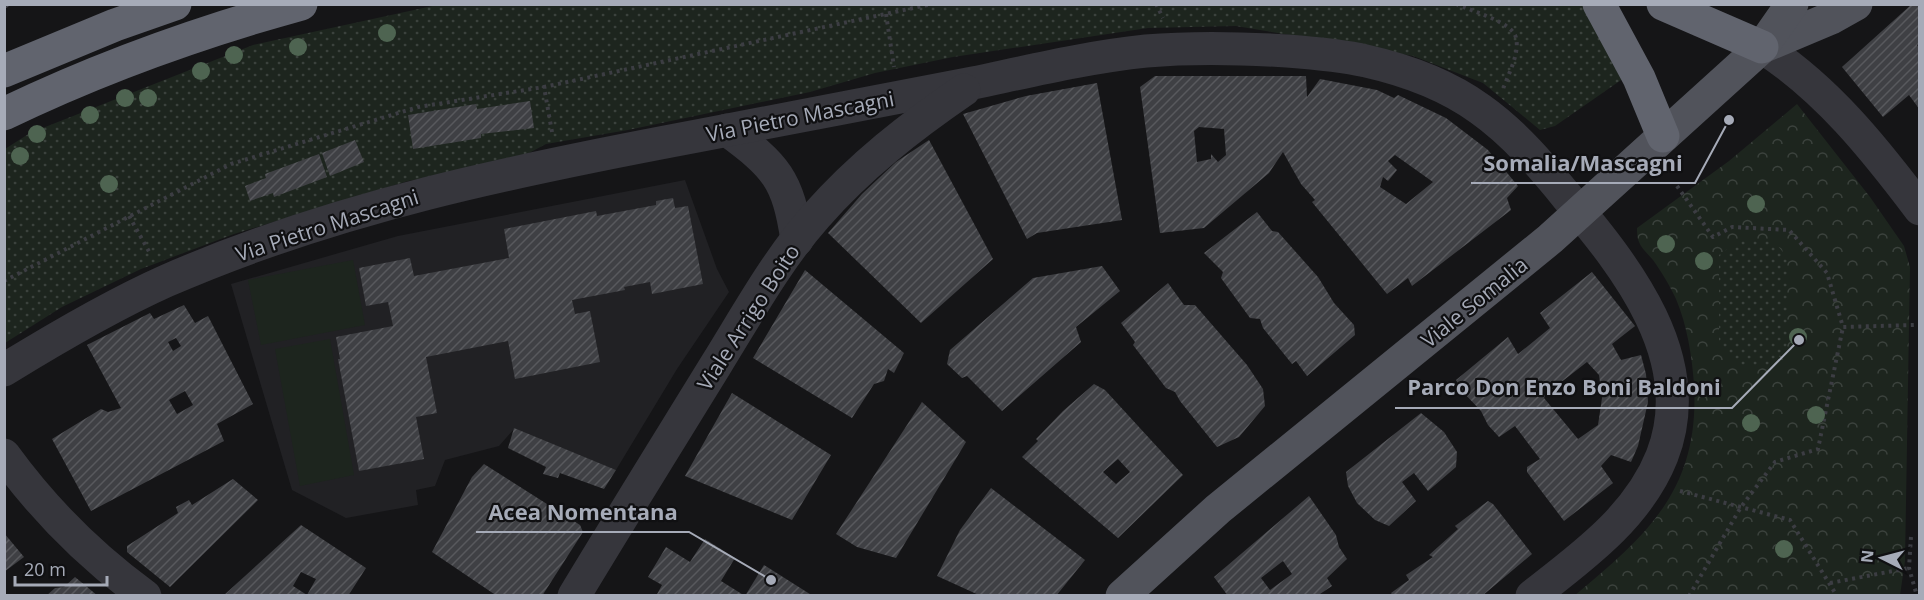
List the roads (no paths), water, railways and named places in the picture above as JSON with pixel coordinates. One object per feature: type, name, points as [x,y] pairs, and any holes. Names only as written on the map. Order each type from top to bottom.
[{"type":"highway","points":[[4,71],[115,25],[175,4]]},
{"type":"highway","points":[[4,114],[79,80],[138,57],[301,4]]},
{"type":"highway","points":[[1599,4],[1639,78],[1663,136]]},
{"type":"highway","points":[[1664,4],[1762,47]]},
{"type":"main road","name":"Viale Somalia","points":[[1122,596],[1218,509],[1530,257],[1762,47],[1791,4]]},
{"type":"main road","name":"Viale Somalia","points":[[1762,47],[1831,18],[1856,4]]},
{"type":"street","points":[[1762,47],[1807,79],[1838,110],[1892,172],[1920,209]]},
{"type":"street","name":"Via Pietro Mascagni","points":[[4,370],[156,286],[239,252],[380,206],[498,175],[1041,68],[1143,51],[1208,48],[1265,49],[1324,54],[1366,61],[1439,85],[1469,101],[1492,117],[1537,161],[1612,251],[1630,279],[1658,333],[1670,379],[1670,424],[1662,456],[1627,512],[1589,551],[1532,596]]},
{"type":"street","name":"Viale Arrigo Boito","points":[[574,596],[768,281],[797,240],[830,201],[872,159],[973,83]]},
{"type":"street","points":[[728,130],[758,153],[777,174],[789,197],[797,240]]},
{"type":"street","points":[[4,455],[49,511],[84,548],[146,596]]},
{"type":"place","name":"Somalia/Mascagni","points":[[1729,120]]},
{"type":"place","name":"Parco Don Enzo Boni Baldoni","points":[[1799,340]]},
{"type":"place","name":"Acea Nomentana","points":[[771,580]]}]
